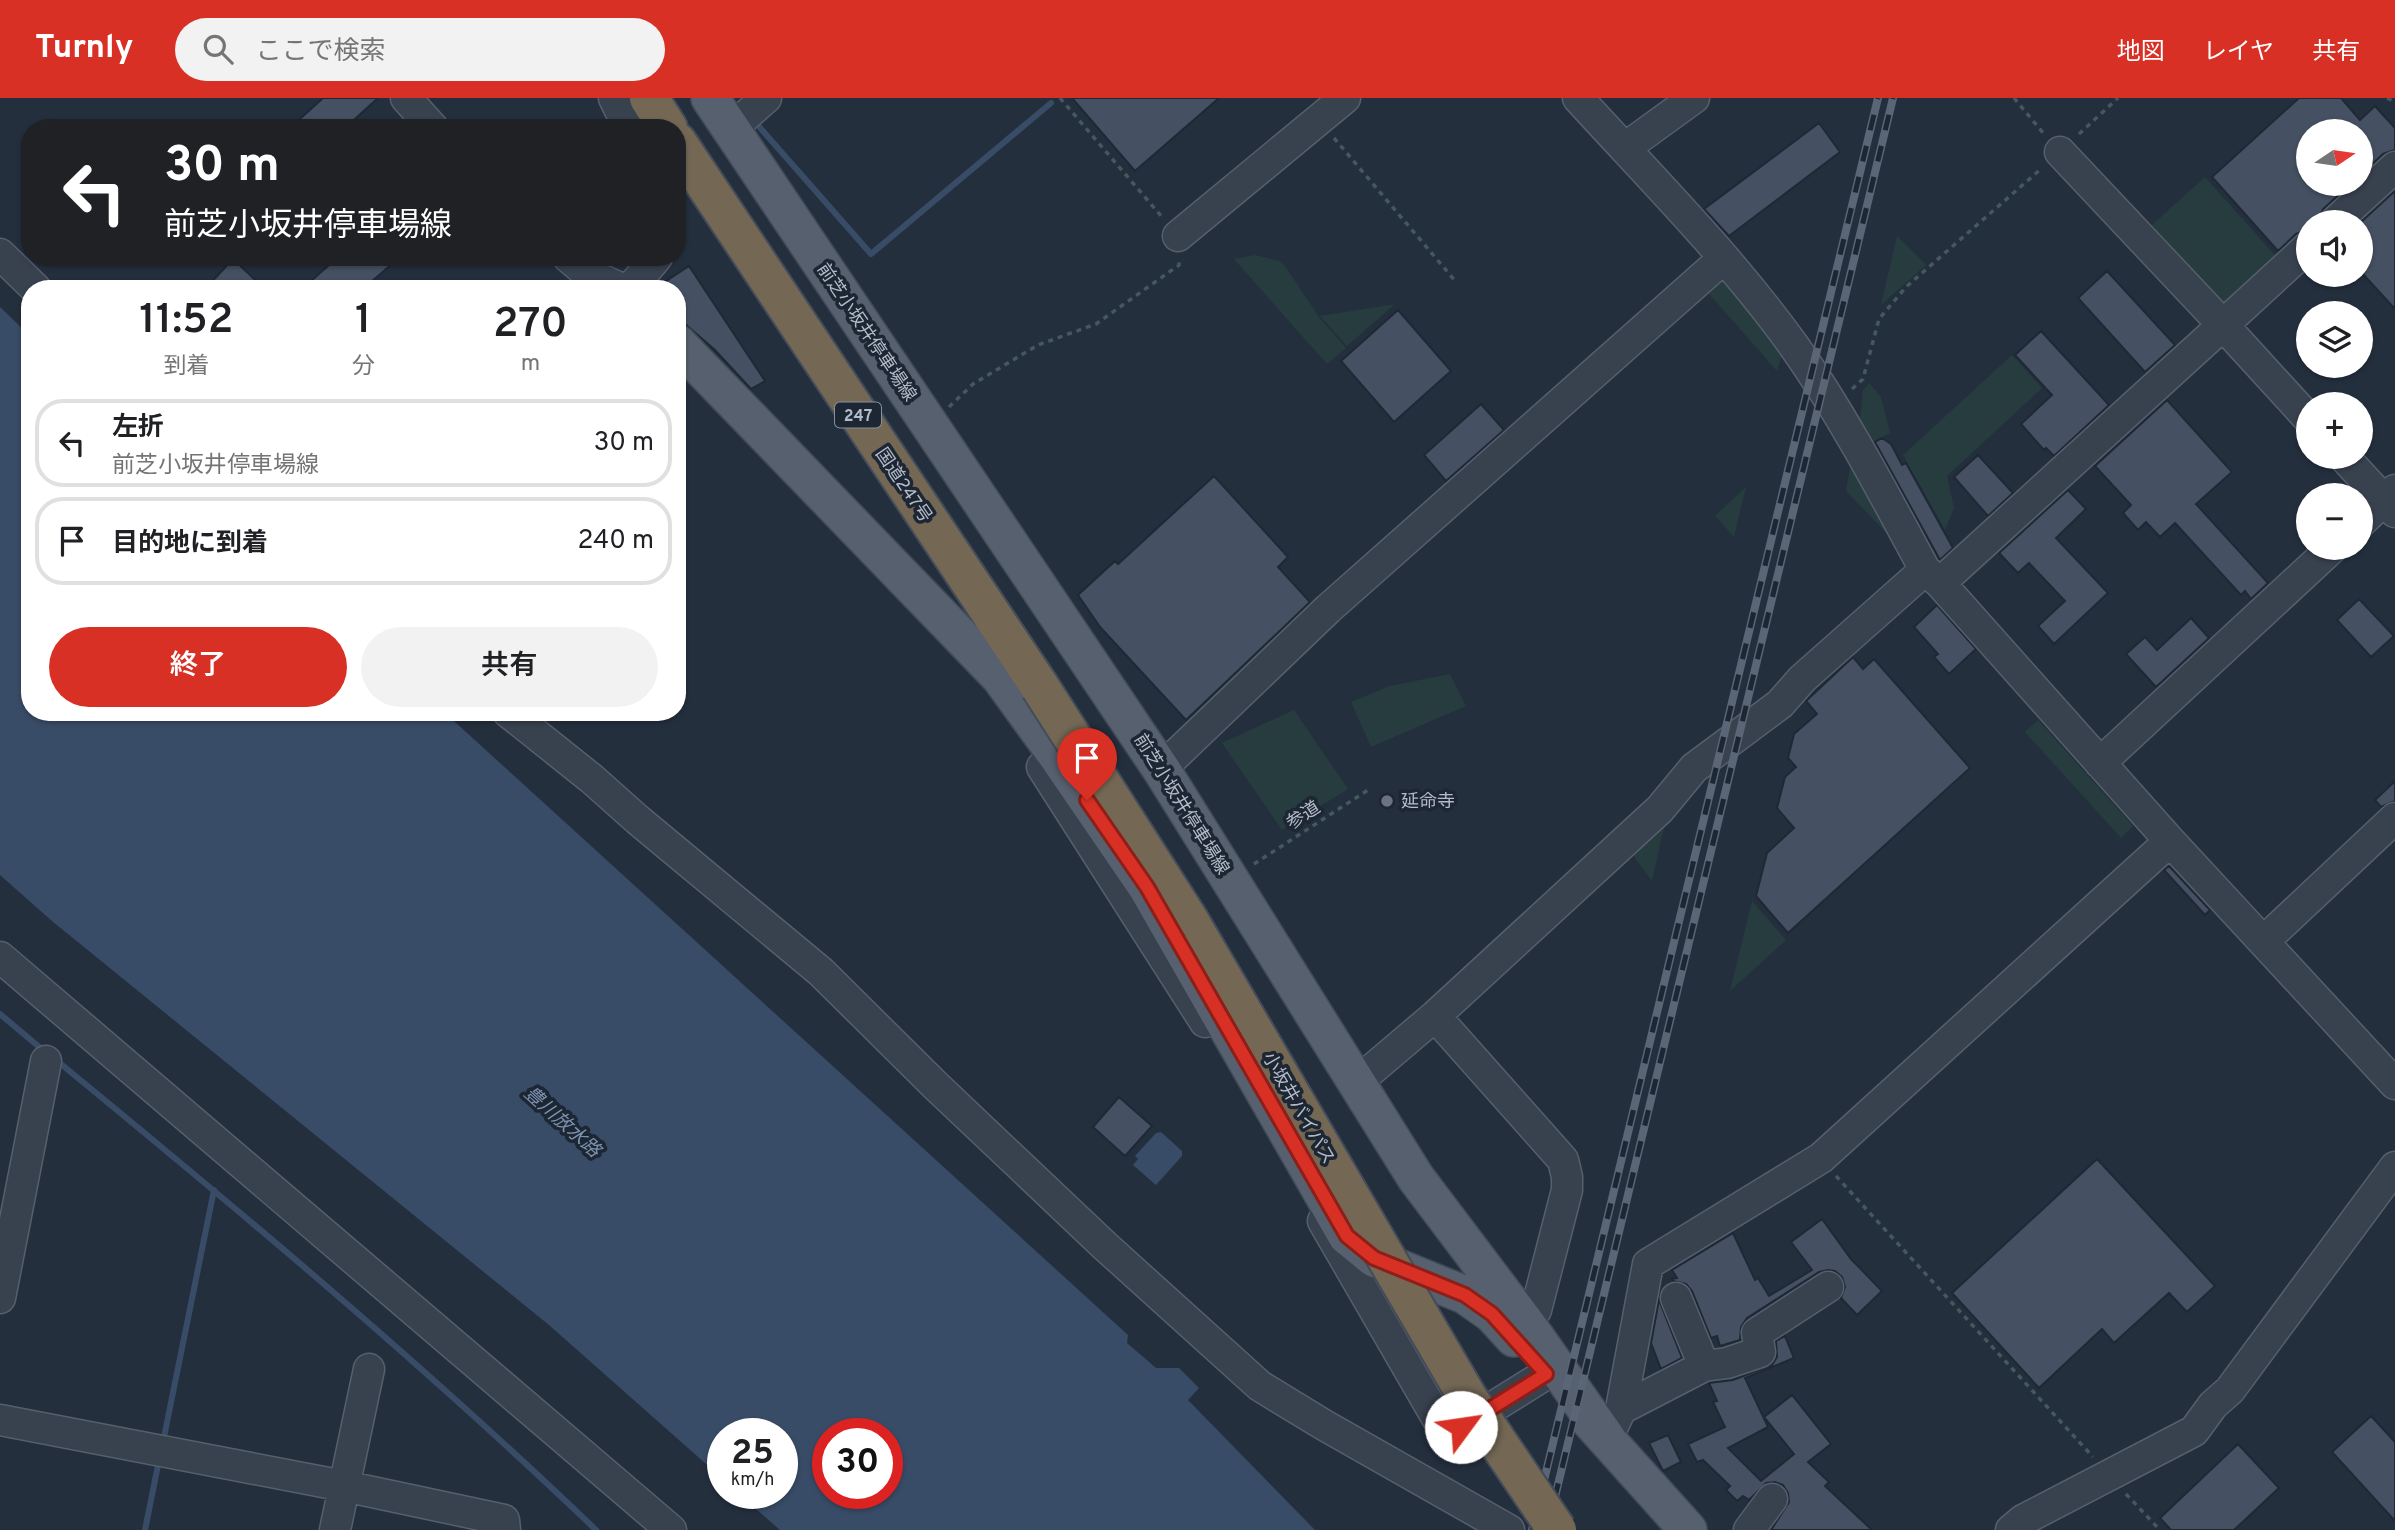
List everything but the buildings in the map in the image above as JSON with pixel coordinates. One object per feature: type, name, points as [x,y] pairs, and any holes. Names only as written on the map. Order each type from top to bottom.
[{"type":"highway","points":[[649,98],[662,119]]},
{"type":"highway","name":"国道247号","points":[[686,156],[1040,687]]},
{"type":"highway","name":"小坂井バイパス","points":[[1040,687],[1189,920],[1468,1398],[1557,1530]]},
{"type":"main road","name":"前芝小坂井停車場線","points":[[710,98],[1161,769],[1416,1178],[1527,1325],[1614,1424],[1688,1530]]},
{"type":"main road","name":"前芝小坂井停車場線","points":[[686,351],[1000,677],[1147,887],[1347,1236],[1374,1258],[1465,1295],[1492,1314],[1546,1374],[1614,1424]]},
{"type":"street","points":[[406,98],[425,119]]},
{"type":"street","points":[[614,98],[624,119]]},
{"type":"street","points":[[731,129],[766,98]]},
{"type":"street","points":[[1178,236],[1345,98]]},
{"type":"street","points":[[1578,98],[1724,258],[1793,345],[1844,422],[1933,577],[2170,841],[2395,1084]]},
{"type":"street","points":[[1625,148],[1694,98]]},
{"type":"street","points":[[2060,152],[2296,405]]},
{"type":"street","points":[[2348,210],[2395,167]]},
{"type":"street","points":[[0,231],[11,248],[7,260],[27,280]]},
{"type":"street","points":[[1161,769],[1328,609],[1724,258]]},
{"type":"street","points":[[1356,1083],[1434,1016],[1660,809],[1694,768],[1780,704],[1801,679],[1933,577],[2223,325],[2296,258]]},
{"type":"street","points":[[579,266],[602,280]]},
{"type":"street","points":[[638,280],[649,266]]},
{"type":"street","points":[[2357,469],[2391,501],[2373,514]]},
{"type":"street","points":[[2100,763],[2319,560]]},
{"type":"street","points":[[519,721],[821,972],[935,1085],[1105,1246],[1260,1385],[1324,1425],[1509,1530]]},
{"type":"street","points":[[1058,757],[1042,766],[1225,1052],[1437,1418],[1447,1428],[1461,1427],[1546,1374]]},
{"type":"street","points":[[2264,941],[2395,818]]},
{"type":"street","points":[[1614,1424],[1648,1264],[1821,1158],[2170,841]]},
{"type":"street","points":[[0,957],[671,1530]]},
{"type":"street","points":[[1434,1016],[1563,1160],[1567,1190],[1536,1310],[1527,1325]]},
{"type":"street","points":[[0,1298],[46,1061]]},
{"type":"street","points":[[2011,1530],[2023,1520],[2194,1430],[2213,1405],[2230,1390],[2395,1167]]},
{"type":"street","points":[[1614,1424],[1704,1366],[1727,1363],[1760,1352],[1757,1333],[1828,1287]]},
{"type":"street","points":[[1676,1298],[1704,1366]]},
{"type":"street","points":[[335,1530],[369,1369]]},
{"type":"street","points":[[0,1420],[344,1486],[504,1520],[505,1530]]},
{"type":"street","points":[[1749,1530],[1772,1499]]},
{"type":"path","points":[[930,425],[973,384],[1038,345],[1096,324],[1179,265],[1178,236],[1060,98]]},
{"type":"path","points":[[2014,98],[2060,152]]},
{"type":"path","points":[[1844,422],[1838,398],[1863,379],[1879,319],[1906,287],[2118,98]]},
{"type":"path","points":[[2387,98],[2395,102]]},
{"type":"path","points":[[1319,120],[1457,283]]},
{"type":"path","name":"参道","points":[[1254,864],[1368,790]]},
{"type":"path","points":[[1821,1158],[2160,1530]]},
{"type":"green space","points":[[2205,177],[2281,262],[2219,318],[2143,233]]},
{"type":"green space","points":[[1897,236],[1926,265],[1881,305]]},
{"type":"green space","points":[[1255,255],[1279,261],[1285,266],[1319,317],[1346,348],[1327,364],[1234,259]]},
{"type":"green space","points":[[1723,272],[1785,345],[1777,371],[1704,288]]},
{"type":"green space","points":[[1395,304],[1347,346],[1320,316]]},
{"type":"green space","points":[[2012,355],[2042,388],[1947,476],[1954,508],[1945,530],[1903,455]]},
{"type":"green space","points":[[1869,383],[1881,397],[1890,433],[1864,447],[1858,436],[1863,390]]},
{"type":"green space","points":[[1852,456],[1899,546],[1846,491]]},
{"type":"green space","points":[[1746,487],[1734,537],[1715,516]]},
{"type":"green space","points":[[1450,674],[1466,706],[1371,747],[1351,702],[1390,686]]},
{"type":"green space","points":[[1294,710],[1348,789],[1282,830],[1222,743]]},
{"type":"green space","points":[[2038,720],[2133,826],[2121,838],[2025,732]]},
{"type":"green space","points":[[1666,818],[1652,881],[1629,850]]},
{"type":"green space","points":[[1752,901],[1786,940],[1730,991]]},
{"type":"water","name":"豊川放水路","points":[[0,307],[21,327],[21,721],[454,721],[1128,1335],[1127,1343],[1156,1368],[1179,1368],[1199,1388],[1188,1400],[1315,1530],[780,1530],[756,1509],[798,1509],[798,1418],[707,1418],[707,1465],[549,1325],[52,921],[0,875]]},
{"type":"water","points":[[1161,1132],[1182,1151],[1182,1156],[1156,1185],[1133,1165],[1138,1159],[1135,1156],[1156,1133]]},
{"type":"waterway","points":[[755,122],[871,254],[1051,103]]},
{"type":"waterway","points":[[0,1014],[44,1051]]},
{"type":"waterway","points":[[56,1060],[330,1290],[465,1408],[596,1530]]},
{"type":"waterway","points":[[163,1442],[214,1190]]},
{"type":"waterway","points":[[145,1530],[159,1460]]},
{"type":"railway","points":[[1532,1530],[1878,98]]},
{"type":"railway","points":[[1547,1530],[1893,98]]},
{"type":"place","name":"延命寺","points":[[1387,801]]},
{"type":"route","points":[[1087,800],[1147,887],[1347,1236],[1374,1258],[1465,1295],[1492,1314],[1546,1374],[1461,1427]]}]
